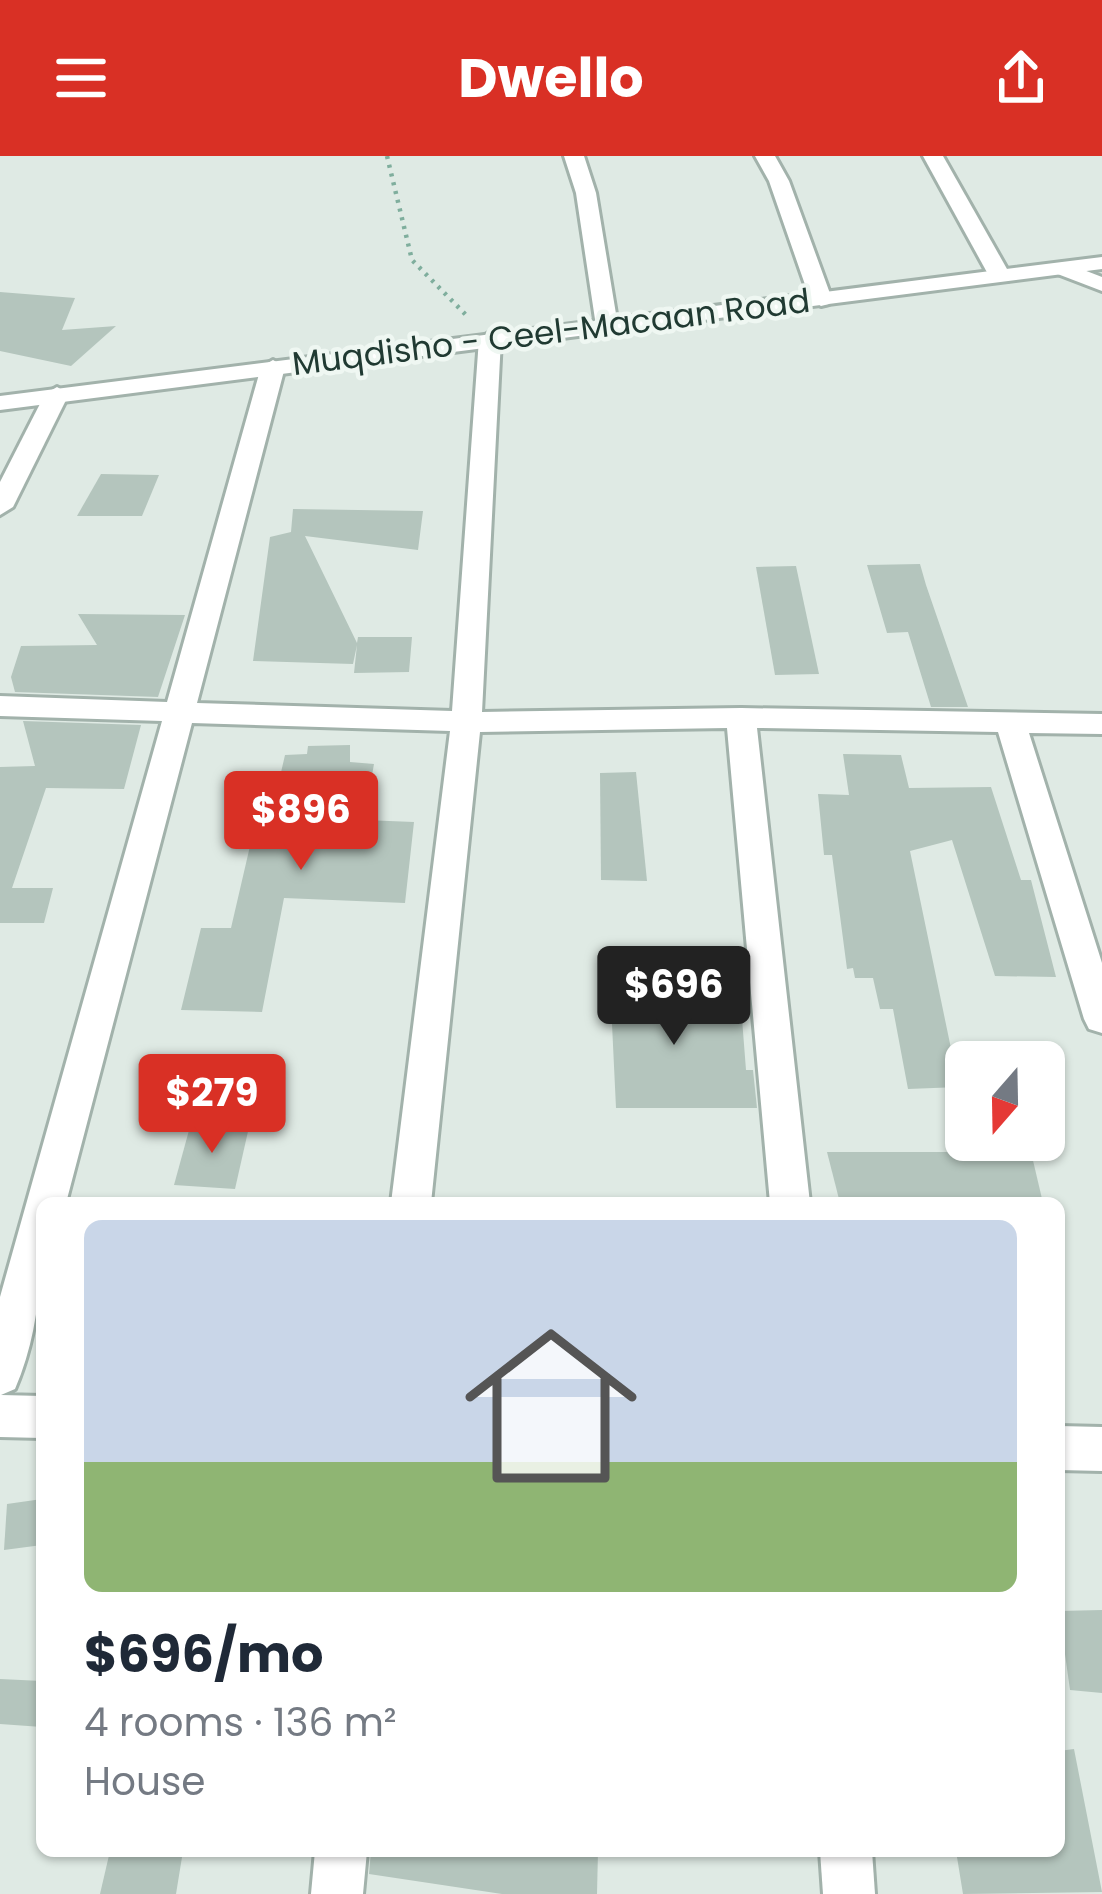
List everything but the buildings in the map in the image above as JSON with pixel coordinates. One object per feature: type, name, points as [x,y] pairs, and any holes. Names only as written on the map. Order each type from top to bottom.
[{"type":"street","points":[[574,156],[586,193],[607,326]]},
{"type":"street","points":[[765,156],[779,181],[821,298]]},
{"type":"street","points":[[933,156],[1000,276]]},
{"type":"street","name":"Muqdisho - Ceel-Macaan Road","points":[[0,404],[1102,263]]},
{"type":"street","points":[[1064,268],[1102,284]]},
{"type":"street","points":[[412,1197],[466,722],[490,339]]},
{"type":"street","points":[[48,1197],[273,367]]},
{"type":"street","points":[[0,507],[57,394]]},
{"type":"street","points":[[0,706],[466,722],[741,718],[1102,724]]},
{"type":"street","points":[[741,718],[789,1197]]},
{"type":"street","points":[[1010,722],[1102,1018]]},
{"type":"street","points":[[0,1375],[36,1239]]},
{"type":"street","points":[[0,1416],[36,1417]]},
{"type":"street","points":[[1065,1448],[1102,1449]]},
{"type":"street","points":[[337,1894],[340,1857]]},
{"type":"street","points":[[846,1857],[849,1894]]},
{"type":"path","points":[[387,156],[412,260],[490,339]]}]
